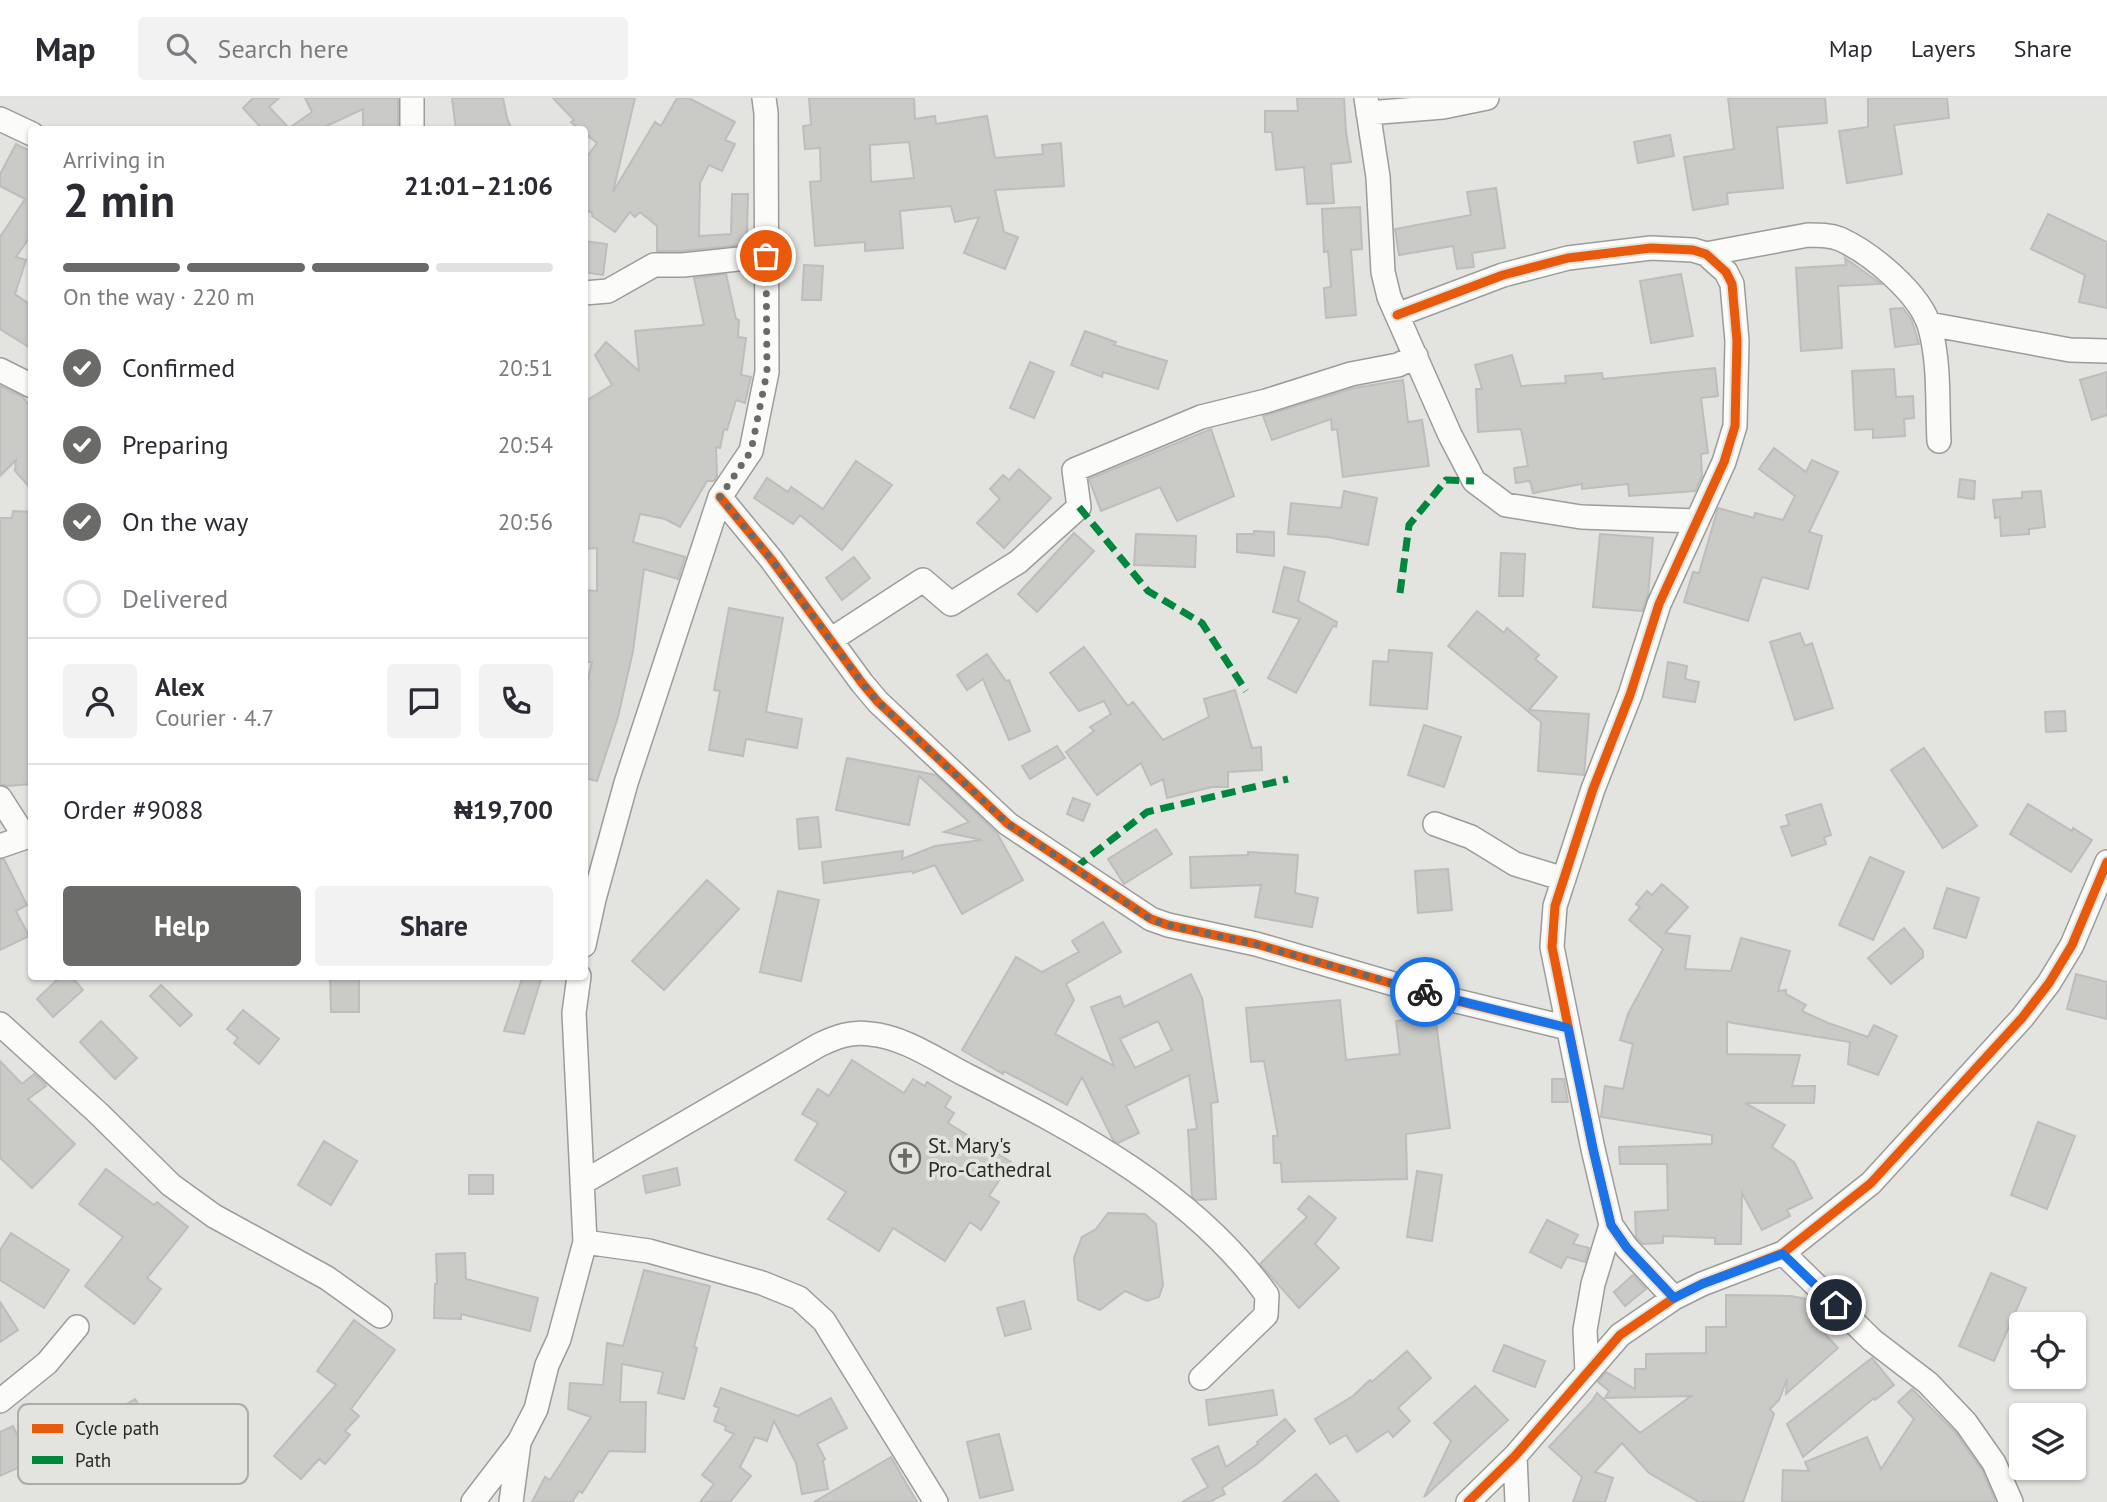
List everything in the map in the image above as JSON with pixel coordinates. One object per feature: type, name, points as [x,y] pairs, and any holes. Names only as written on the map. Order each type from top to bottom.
[{"type":"street","points":[[412,98],[412,126]]},
{"type":"street","points":[[589,896],[720,497],[751,451],[767,372],[764,98]]},
{"type":"street","points":[[1487,98],[1443,107],[1367,106],[1378,177],[1383,272],[1397,315],[1474,481],[1506,505],[1581,517],[1697,521]]},
{"type":"street","points":[[0,119],[28,132]]},
{"type":"street","points":[[1706,254],[1808,235],[1823,235],[1839,239],[1876,260],[1914,300],[1929,324],[1935,347],[1939,441]]},
{"type":"street","points":[[1397,315],[1503,275],[1568,258],[1651,248],[1693,250],[1706,254],[1726,272],[1732,284],[1737,341],[1735,426],[1724,462],[1659,604],[1630,695],[1593,789],[1555,906],[1552,947],[1611,1225],[1627,1248],[1674,1298]]},
{"type":"street","points":[[588,293],[608,291],[654,265],[683,265],[766,256]]},
{"type":"street","points":[[1929,324],[2070,350],[2107,351]]},
{"type":"street","points":[[832,639],[923,580],[951,604],[1018,562],[1079,507],[1074,470],[1201,417],[1266,401],[1351,374],[1398,365],[1416,356]]},
{"type":"street","points":[[0,370],[28,384]]},
{"type":"street","points":[[720,497],[771,559],[878,702],[1008,824],[1150,919],[1255,944],[1428,993],[1568,1028]]},
{"type":"street","points":[[0,798],[28,836],[0,846]]},
{"type":"street","points":[[1436,824],[1471,837],[1514,864],[1564,879]]},
{"type":"street","points":[[1468,1502],[1514,1456],[1620,1335],[1674,1298],[1702,1284],[1783,1254],[1871,1183],[2022,1018],[2049,983],[2072,945],[2107,862]]},
{"type":"street","points":[[473,1502],[519,1441],[536,1409],[547,1365],[559,1339],[584,1242],[574,1013],[578,980]]},
{"type":"street","points":[[0,1024],[98,1113],[171,1185],[214,1216],[327,1278],[380,1316]]},
{"type":"street","points":[[582,1183],[819,1045],[839,1036],[872,1034],[900,1041],[1037,1111],[1133,1167],[1197,1218],[1254,1277],[1267,1294],[1266,1315],[1201,1378]]},
{"type":"street","points":[[1587,1373],[1585,1331],[1593,1284],[1611,1225]]},
{"type":"street","points":[[584,1242],[649,1251],[762,1283],[799,1298],[824,1321],[936,1502]]},
{"type":"street","points":[[1783,1254],[1872,1340],[1928,1383],[1966,1423],[1994,1463],[2011,1502]]},
{"type":"street","points":[[0,1401],[47,1363],[77,1327]]},
{"type":"street","points":[[510,1502],[519,1441]]},
{"type":"street","points":[[1514,1456],[1517,1502]]},
{"type":"building","points":[[253,98],[279,98],[269,107],[287,126],[259,126],[243,108]]},
{"type":"building","points":[[305,98],[398,98],[398,126],[363,126],[363,109],[327,126],[292,126],[312,112]]},
{"type":"building","points":[[452,98],[503,98],[510,126],[456,126]]},
{"type":"building","points":[[553,98],[635,98],[613,192],[655,122],[661,126],[677,98],[689,98],[735,122],[725,140],[735,144],[722,171],[709,165],[700,183],[699,236],[731,234],[732,194],[748,194],[747,233],[750,233],[751,244],[657,251],[657,226],[640,212],[635,217],[630,212],[615,232],[592,216],[588,211],[588,155],[597,143],[588,136],[588,126],[576,126],[571,122],[574,120]]},
{"type":"building","points":[[809,98],[914,98],[915,119],[935,116],[936,124],[987,116],[995,158],[1043,154],[1042,145],[1061,143],[1064,186],[995,190],[1004,232],[1018,237],[1005,269],[964,253],[979,217],[955,222],[951,206],[900,211],[903,248],[865,251],[865,242],[815,246],[810,182],[821,181],[820,148],[805,149],[803,126],[811,125]],"holes":[[[909,142],[914,178],[871,182],[870,145]]]},
{"type":"building","points":[[1297,98],[1344,98],[1351,162],[1331,164],[1334,203],[1307,204],[1304,167],[1276,170],[1272,132],[1265,132],[1265,111],[1298,111]]},
{"type":"building","points":[[1728,98],[1825,98],[1827,123],[1777,127],[1783,188],[1727,193],[1728,204],[1693,210],[1684,157],[1734,149]]},
{"type":"building","points":[[1868,98],[1947,98],[1949,118],[1894,125],[1902,174],[1847,183],[1839,131],[1868,127]]},
{"type":"building","points":[[1670,135],[1674,156],[1638,163],[1634,142]]},
{"type":"building","points":[[16,144],[28,150],[28,240],[16,257],[26,260],[15,294],[28,303],[28,346],[0,329],[0,237],[25,199],[0,186],[0,174]]},
{"type":"building","points":[[1496,188],[1505,248],[1472,253],[1474,267],[1457,269],[1453,246],[1399,255],[1395,229],[1471,215],[1467,192]]},
{"type":"building","points":[[1360,207],[1362,249],[1351,250],[1356,315],[1326,318],[1324,288],[1331,287],[1328,251],[1324,252],[1322,209]]},
{"type":"building","points":[[2048,214],[2107,242],[2107,308],[2079,302],[2085,275],[2031,249]]},
{"type":"building","points":[[588,242],[607,244],[603,275],[588,273]]},
{"type":"building","points":[[1845,258],[1881,284],[1838,286],[1842,348],[1801,351],[1796,268],[1846,265]]},
{"type":"building","points":[[804,265],[823,266],[821,300],[802,300]]},
{"type":"building","points":[[726,274],[736,319],[739,320],[738,337],[746,338],[741,375],[751,377],[745,403],[736,400],[727,430],[724,429],[720,448],[716,447],[717,476],[714,481],[707,481],[680,527],[665,519],[640,514],[633,542],[685,557],[678,579],[644,569],[633,651],[618,717],[597,781],[588,779],[588,679],[592,662],[588,662],[588,590],[597,591],[597,548],[588,549],[588,400],[612,385],[595,355],[606,342],[639,371],[635,331],[704,325],[694,278]]},
{"type":"building","points":[[1681,274],[1693,336],[1651,343],[1640,281]]},
{"type":"building","points":[[1903,308],[1912,321],[1919,344],[1895,347],[1890,309]]},
{"type":"building","points":[[1085,331],[1116,342],[1114,345],[1167,361],[1158,389],[1103,372],[1102,377],[1071,365]]},
{"type":"building","points":[[1512,355],[1521,386],[1566,383],[1565,376],[1602,373],[1603,379],[1715,368],[1718,396],[1701,398],[1708,453],[1701,454],[1702,476],[1695,491],[1629,496],[1628,484],[1582,489],[1582,484],[1533,493],[1530,481],[1516,483],[1514,468],[1528,466],[1521,429],[1478,432],[1476,389],[1482,389],[1475,365]]},
{"type":"building","points":[[1030,362],[1054,372],[1034,418],[1010,408]]},
{"type":"building","points":[[1894,369],[1896,397],[1913,396],[1914,418],[1904,419],[1905,436],[1873,438],[1873,429],[1855,430],[1852,371]]},
{"type":"building","points":[[2107,372],[2107,415],[2092,420],[2080,380]]},
{"type":"building","points":[[1403,380],[1408,422],[1422,420],[1429,466],[1343,477],[1337,429],[1332,430],[1331,419],[1272,440],[1263,416],[1354,388]]},
{"type":"building","points":[[0,386],[23,397],[28,404],[28,486],[15,471],[16,460],[0,476]]},
{"type":"building","points":[[1211,429],[1234,496],[1177,521],[1160,487],[1101,511],[1089,479]]},
{"type":"building","points":[[1774,448],[1806,472],[1812,460],[1838,472],[1809,532],[1822,536],[1808,589],[1762,577],[1748,621],[1684,602],[1693,572],[1699,573],[1718,508],[1754,518],[1755,513],[1783,520],[1795,496],[1759,469]]},
{"type":"building","points":[[856,461],[892,485],[842,550],[800,515],[793,524],[754,498],[767,478],[788,492],[791,487],[823,509]]},
{"type":"building","points":[[1019,469],[1051,498],[1004,548],[977,523],[1000,499],[990,489],[1003,475],[1009,480]]},
{"type":"building","points":[[1960,479],[1975,481],[1974,499],[1958,497]]},
{"type":"building","points":[[1344,491],[1377,498],[1368,545],[1327,537],[1288,534],[1291,503],[1341,508]]},
{"type":"building","points":[[2041,491],[2045,527],[2029,529],[2029,534],[2001,536],[2000,517],[1995,518],[1993,500],[2022,498],[2022,492]]},
{"type":"building","points":[[13,511],[28,512],[28,784],[7,786],[0,784],[0,518],[12,518]]},
{"type":"building","points":[[1254,531],[1274,532],[1274,556],[1237,552],[1237,534],[1254,534]]},
{"type":"building","points":[[1074,533],[1094,551],[1037,612],[1018,594]]},
{"type":"building","points":[[1136,534],[1196,536],[1195,567],[1134,565]]},
{"type":"building","points":[[1600,534],[1653,538],[1648,595],[1642,611],[1593,607]]},
{"type":"building","points":[[1501,553],[1525,554],[1523,596],[1499,596]]},
{"type":"building","points":[[854,557],[870,578],[842,600],[826,578]]},
{"type":"building","points":[[1284,567],[1305,572],[1298,601],[1337,622],[1296,693],[1268,678],[1300,619],[1273,612]]},
{"type":"building","points":[[729,608],[783,618],[766,712],[802,719],[797,748],[746,739],[743,756],[709,750],[720,691],[714,690]]},
{"type":"building","points":[[1477,611],[1504,633],[1507,628],[1539,655],[1535,659],[1557,677],[1529,710],[1589,714],[1584,775],[1538,771],[1541,722],[1448,646]]},
{"type":"building","points":[[1800,633],[1805,646],[1812,643],[1833,708],[1795,720],[1770,642]]},
{"type":"building","points":[[1084,647],[1128,706],[1133,702],[1163,740],[1209,717],[1204,699],[1235,690],[1252,748],[1261,747],[1262,770],[1228,772],[1228,787],[1212,787],[1167,798],[1163,779],[1151,785],[1141,763],[1097,795],[1066,752],[1094,731],[1090,727],[1111,714],[1104,701],[1079,711],[1050,673]]},
{"type":"building","points":[[1389,650],[1432,653],[1427,709],[1370,705],[1373,661],[1388,662]]},
{"type":"building","points":[[987,654],[1006,681],[1009,680],[1030,731],[1009,740],[983,679],[967,690],[957,675]]},
{"type":"building","points":[[1668,662],[1687,666],[1685,679],[1699,682],[1695,702],[1663,697]]},
{"type":"building","points":[[2065,711],[2066,731],[2046,732],[2045,712]]},
{"type":"building","points":[[1424,725],[1461,737],[1444,787],[1408,775]]},
{"type":"building","points":[[1057,746],[1065,758],[1030,779],[1022,766]]},
{"type":"building","points":[[1924,748],[1977,826],[1943,848],[1891,770]]},
{"type":"building","points":[[847,758],[936,775],[997,833],[1023,880],[962,914],[935,865],[913,873],[824,883],[822,862],[903,851],[902,859],[935,846],[982,840],[944,832],[969,822],[919,776],[909,825],[836,810]]},
{"type":"building","points":[[1073,798],[1090,804],[1083,821],[1067,814]]},
{"type":"building","points":[[1821,804],[1831,835],[1824,837],[1826,844],[1792,856],[1781,827],[1789,825],[1786,815]]},
{"type":"building","points":[[2028,804],[2092,840],[2071,872],[2010,834]]},
{"type":"building","points":[[818,817],[821,847],[799,849],[797,819]]},
{"type":"building","points":[[1156,829],[1172,854],[1124,884],[1108,859]]},
{"type":"building","points":[[1248,852],[1298,855],[1295,893],[1318,898],[1312,927],[1255,917],[1261,885],[1191,888],[1190,857],[1248,855]]},
{"type":"building","points":[[1870,857],[1904,872],[1873,940],[1839,925]]},
{"type":"building","points":[[4,859],[27,905],[16,911],[28,936],[0,950],[0,860]]},
{"type":"building","points":[[1448,869],[1452,910],[1418,913],[1415,871]]},
{"type":"building","points":[[707,880],[739,909],[664,990],[632,961]]},
{"type":"building","points":[[1662,884],[1688,907],[1665,933],[1690,936],[1685,969],[1731,971],[1741,938],[1790,951],[1778,991],[1786,990],[1786,994],[1806,1005],[1802,1011],[1868,1037],[1874,1025],[1897,1036],[1878,1075],[1848,1064],[1850,1042],[1727,1022],[1727,1054],[1800,1055],[1792,1086],[1815,1086],[1814,1103],[1745,1103],[1785,1125],[1772,1147],[1794,1162],[1812,1198],[1787,1210],[1790,1216],[1762,1230],[1742,1193],[1741,1244],[1715,1244],[1715,1238],[1663,1236],[1663,1243],[1643,1244],[1636,1237],[1635,1212],[1668,1210],[1667,1164],[1620,1164],[1619,1147],[1712,1144],[1712,1135],[1601,1117],[1605,1086],[1623,1089],[1633,1044],[1620,1040],[1628,1014],[1663,949],[1629,920],[1640,907],[1636,904],[1647,891],[1652,895]]},
{"type":"building","points":[[1947,888],[1979,898],[1966,938],[1934,928]]},
{"type":"building","points":[[778,891],[819,900],[801,981],[760,972]]},
{"type":"building","points":[[1103,922],[1121,952],[1066,984],[1074,1000],[1055,1034],[1114,1066],[1091,1007],[1120,996],[1124,1007],[1191,974],[1202,998],[1218,1102],[1211,1103],[1216,1199],[1196,1200],[1192,1197],[1188,1130],[1197,1129],[1189,1075],[1126,1106],[1139,1133],[1118,1143],[1113,1140],[1082,1077],[1067,1105],[1004,1071],[1003,1074],[962,1050],[1016,957],[1042,972],[1079,952],[1072,941]],"holes":[[[1158,1021],[1172,1050],[1135,1068],[1120,1039]]]},
{"type":"building","points":[[1904,928],[1923,951],[1923,957],[1891,984],[1868,958]]},
{"type":"building","points":[[2076,974],[2107,982],[2107,1019],[2067,1009]]},
{"type":"building","points":[[57,980],[74,980],[83,990],[53,1017],[37,999]]},
{"type":"building","points":[[330,980],[359,980],[359,1012],[331,1012]]},
{"type":"building","points":[[522,980],[541,980],[524,1034],[504,1031]]},
{"type":"building","points":[[161,985],[192,1015],[180,1026],[150,996]]},
{"type":"building","points":[[1340,1000],[1346,1060],[1400,1054],[1396,1021],[1435,1015],[1450,1128],[1406,1134],[1407,1179],[1282,1182],[1281,1163],[1274,1163],[1273,1136],[1278,1136],[1264,1061],[1251,1062],[1246,1008]]},
{"type":"building","points":[[243,1010],[279,1039],[259,1064],[234,1043],[238,1038],[227,1029]]},
{"type":"building","points":[[101,1021],[137,1058],[115,1079],[80,1042]]},
{"type":"building","name":"St. Mary's Pro-Cathedral","points":[[852,1060],[904,1093],[913,1079],[925,1086],[927,1082],[951,1097],[945,1107],[954,1113],[948,1123],[1011,1162],[989,1196],[999,1202],[981,1230],[970,1222],[945,1261],[893,1228],[879,1251],[828,1219],[846,1192],[795,1160],[818,1123],[802,1114],[818,1089],[829,1096]]},
{"type":"building","points":[[0,1061],[22,1084],[34,1074],[45,1084],[46,1086],[28,1099],[75,1144],[32,1188],[0,1158]]},
{"type":"building","points":[[1552,1079],[1564,1079],[1568,1102],[1552,1102]]},
{"type":"building","points":[[2038,1122],[2075,1136],[2047,1209],[2011,1195]]},
{"type":"building","points":[[324,1141],[357,1161],[331,1205],[298,1185]]},
{"type":"building","points":[[677,1168],[680,1185],[646,1193],[643,1176]]},
{"type":"building","points":[[106,1169],[154,1205],[157,1202],[188,1227],[147,1278],[161,1289],[134,1324],[85,1286],[123,1237],[79,1204]]},
{"type":"building","points":[[1417,1171],[1442,1175],[1432,1241],[1407,1237]]},
{"type":"building","points":[[469,1175],[493,1175],[493,1194],[469,1194]]},
{"type":"building","points":[[1309,1196],[1336,1218],[1315,1244],[1339,1268],[1299,1308],[1260,1264],[1307,1217],[1298,1209]]},
{"type":"building","points":[[1108,1213],[1145,1214],[1156,1224],[1163,1285],[1159,1297],[1147,1301],[1125,1291],[1100,1310],[1078,1300],[1074,1258],[1082,1237],[1096,1229]]},
{"type":"building","points":[[1547,1220],[1578,1235],[1573,1244],[1589,1248],[1585,1262],[1567,1257],[1561,1268],[1530,1252]]},
{"type":"building","points":[[11,1233],[69,1270],[44,1308],[0,1280],[0,1250]]},
{"type":"building","points":[[465,1253],[466,1279],[538,1298],[530,1331],[461,1314],[461,1319],[434,1318],[436,1254]]},
{"type":"building","points":[[644,1270],[710,1286],[684,1399],[658,1393],[663,1372],[622,1364],[620,1402],[646,1402],[645,1452],[609,1451],[582,1493],[579,1491],[572,1502],[532,1502],[545,1477],[550,1480],[591,1417],[568,1409],[570,1383],[603,1385],[607,1343],[623,1346]]},
{"type":"building","points":[[1991,1273],[2026,1288],[2015,1312],[2009,1312],[2009,1327],[1994,1361],[1959,1346]]},
{"type":"building","points":[[1633,1275],[1646,1289],[1625,1306],[1614,1292]]},
{"type":"building","points":[[1726,1295],[1791,1296],[1811,1300],[1816,1305],[1813,1321],[1838,1348],[1786,1394],[1787,1379],[1779,1400],[1770,1409],[1774,1414],[1743,1502],[1699,1502],[1649,1473],[1622,1443],[1595,1472],[1613,1478],[1605,1502],[1573,1502],[1582,1477],[1549,1447],[1597,1393],[1640,1433],[1691,1396],[1605,1398],[1609,1391],[1598,1382],[1606,1372],[1635,1389],[1635,1369],[1646,1369],[1646,1354],[1706,1353],[1706,1327],[1726,1327]]},
{"type":"building","points":[[1024,1301],[1031,1329],[1005,1336],[997,1308]]},
{"type":"building","points":[[0,1302],[18,1330],[0,1342]]},
{"type":"building","points":[[354,1320],[395,1350],[351,1409],[359,1416],[345,1431],[350,1435],[325,1464],[319,1459],[301,1479],[274,1456],[336,1385],[317,1371]]},
{"type":"building","points":[[1504,1345],[1545,1361],[1535,1387],[1493,1371]]},
{"type":"building","points":[[1407,1351],[1431,1378],[1398,1408],[1410,1421],[1393,1437],[1388,1431],[1357,1452],[1346,1435],[1330,1444],[1315,1419],[1353,1396],[1370,1380],[1372,1382]]},
{"type":"building","points":[[1872,1358],[1894,1385],[1875,1400],[1874,1398],[1803,1457],[1787,1424]]},
{"type":"building","points":[[1475,1386],[1508,1420],[1424,1497],[1451,1441],[1434,1423]]},
{"type":"building","points":[[721,1388],[798,1416],[831,1398],[847,1428],[817,1444],[825,1459],[823,1461],[828,1489],[802,1494],[796,1463],[774,1421],[767,1441],[755,1437],[740,1467],[751,1476],[730,1502],[700,1502],[714,1484],[702,1475],[734,1434],[725,1430],[726,1426],[714,1421],[719,1408],[714,1406]]},
{"type":"building","points":[[1912,1389],[1955,1432],[1982,1470],[1996,1502],[1782,1502],[1783,1470],[1809,1471],[1805,1462],[1867,1437],[1881,1469],[1914,1419],[1898,1402]]},
{"type":"building","points":[[1273,1390],[1277,1415],[1209,1425],[1206,1400]]},
{"type":"building","points":[[1285,1419],[1295,1431],[1257,1464],[1222,1488],[1225,1494],[1209,1502],[1182,1502],[1208,1487],[1192,1459],[1218,1446],[1226,1467],[1258,1444],[1257,1442]]},
{"type":"building","points":[[13,1426],[18,1437],[18,1468],[0,1476],[0,1432]]},
{"type":"building","points":[[999,1434],[1013,1490],[980,1498],[967,1442]]},
{"type":"building","points":[[891,1457],[917,1502],[814,1502]]},
{"type":"building","points":[[1316,1474],[1339,1502],[1283,1502]]},
{"type":"marked path","points":[[1400,593],[1409,525],[1446,480],[1474,481]]},
{"type":"marked path","points":[[1079,507],[1148,591],[1202,623],[1246,691]]},
{"type":"marked path","points":[[1075,868],[1147,812],[1288,779]]},
{"type":"cycle path","points":[[1397,315],[1503,275],[1568,258],[1651,248],[1693,250],[1706,254],[1726,272],[1732,284],[1737,341],[1735,426],[1724,462],[1659,604],[1630,695],[1593,789],[1555,906],[1552,947],[1611,1225],[1627,1248],[1674,1298]]},
{"type":"cycle path","points":[[720,497],[771,559],[878,702],[1008,824],[1151,919],[1256,944],[1428,994],[1568,1028]]},
{"type":"cycle path","points":[[1468,1502],[1515,1456],[1620,1335],[1674,1298],[1702,1284],[1783,1253],[1871,1183],[2022,1018],[2049,983],[2072,945],[2107,862]]},
{"type":"way so far","points":[[766,256],[767,372],[751,451],[720,497],[771,559],[878,702],[1008,824],[1150,919],[1255,944],[1425,992]]},
{"type":"place","name":"St. Mary's Pro-Cathedral","points":[[905,1158]]},
{"type":"route","points":[[1425,992],[1568,1028],[1611,1225],[1627,1248],[1674,1298],[1702,1284],[1783,1254],[1836,1305]]}]
